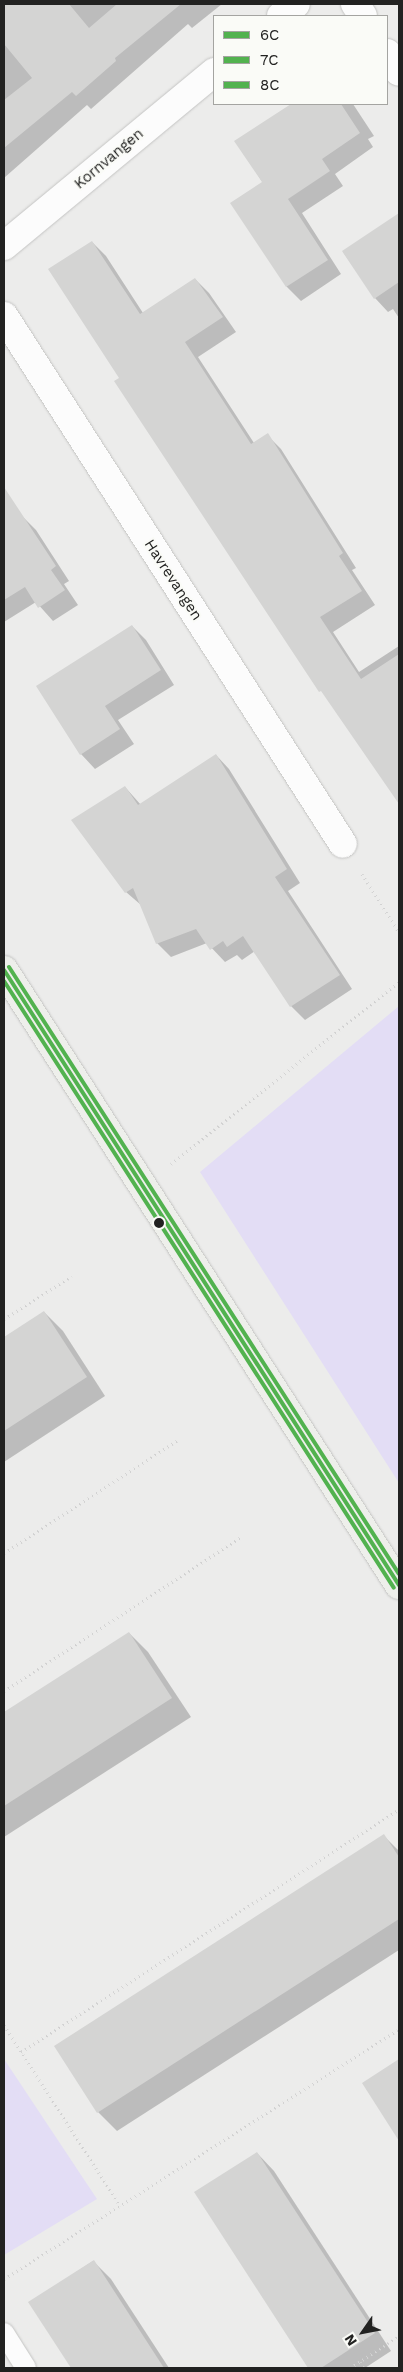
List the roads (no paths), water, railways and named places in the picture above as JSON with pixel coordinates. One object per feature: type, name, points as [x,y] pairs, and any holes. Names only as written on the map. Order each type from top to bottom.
[{"type":"street","points":[[282,15],[296,4]]},
{"type":"street","points":[[354,4],[362,15]]},
{"type":"street","points":[[388,55],[399,72]]},
{"type":"street","name":"Kornvangen","points":[[4,246],[213,73]]},
{"type":"street","name":"Havrevangen","points":[[4,316],[343,844]]},
{"type":"street","points":[[4,970],[399,1585]]},
{"type":"lane","points":[[4,2333],[26,2368]]}]
